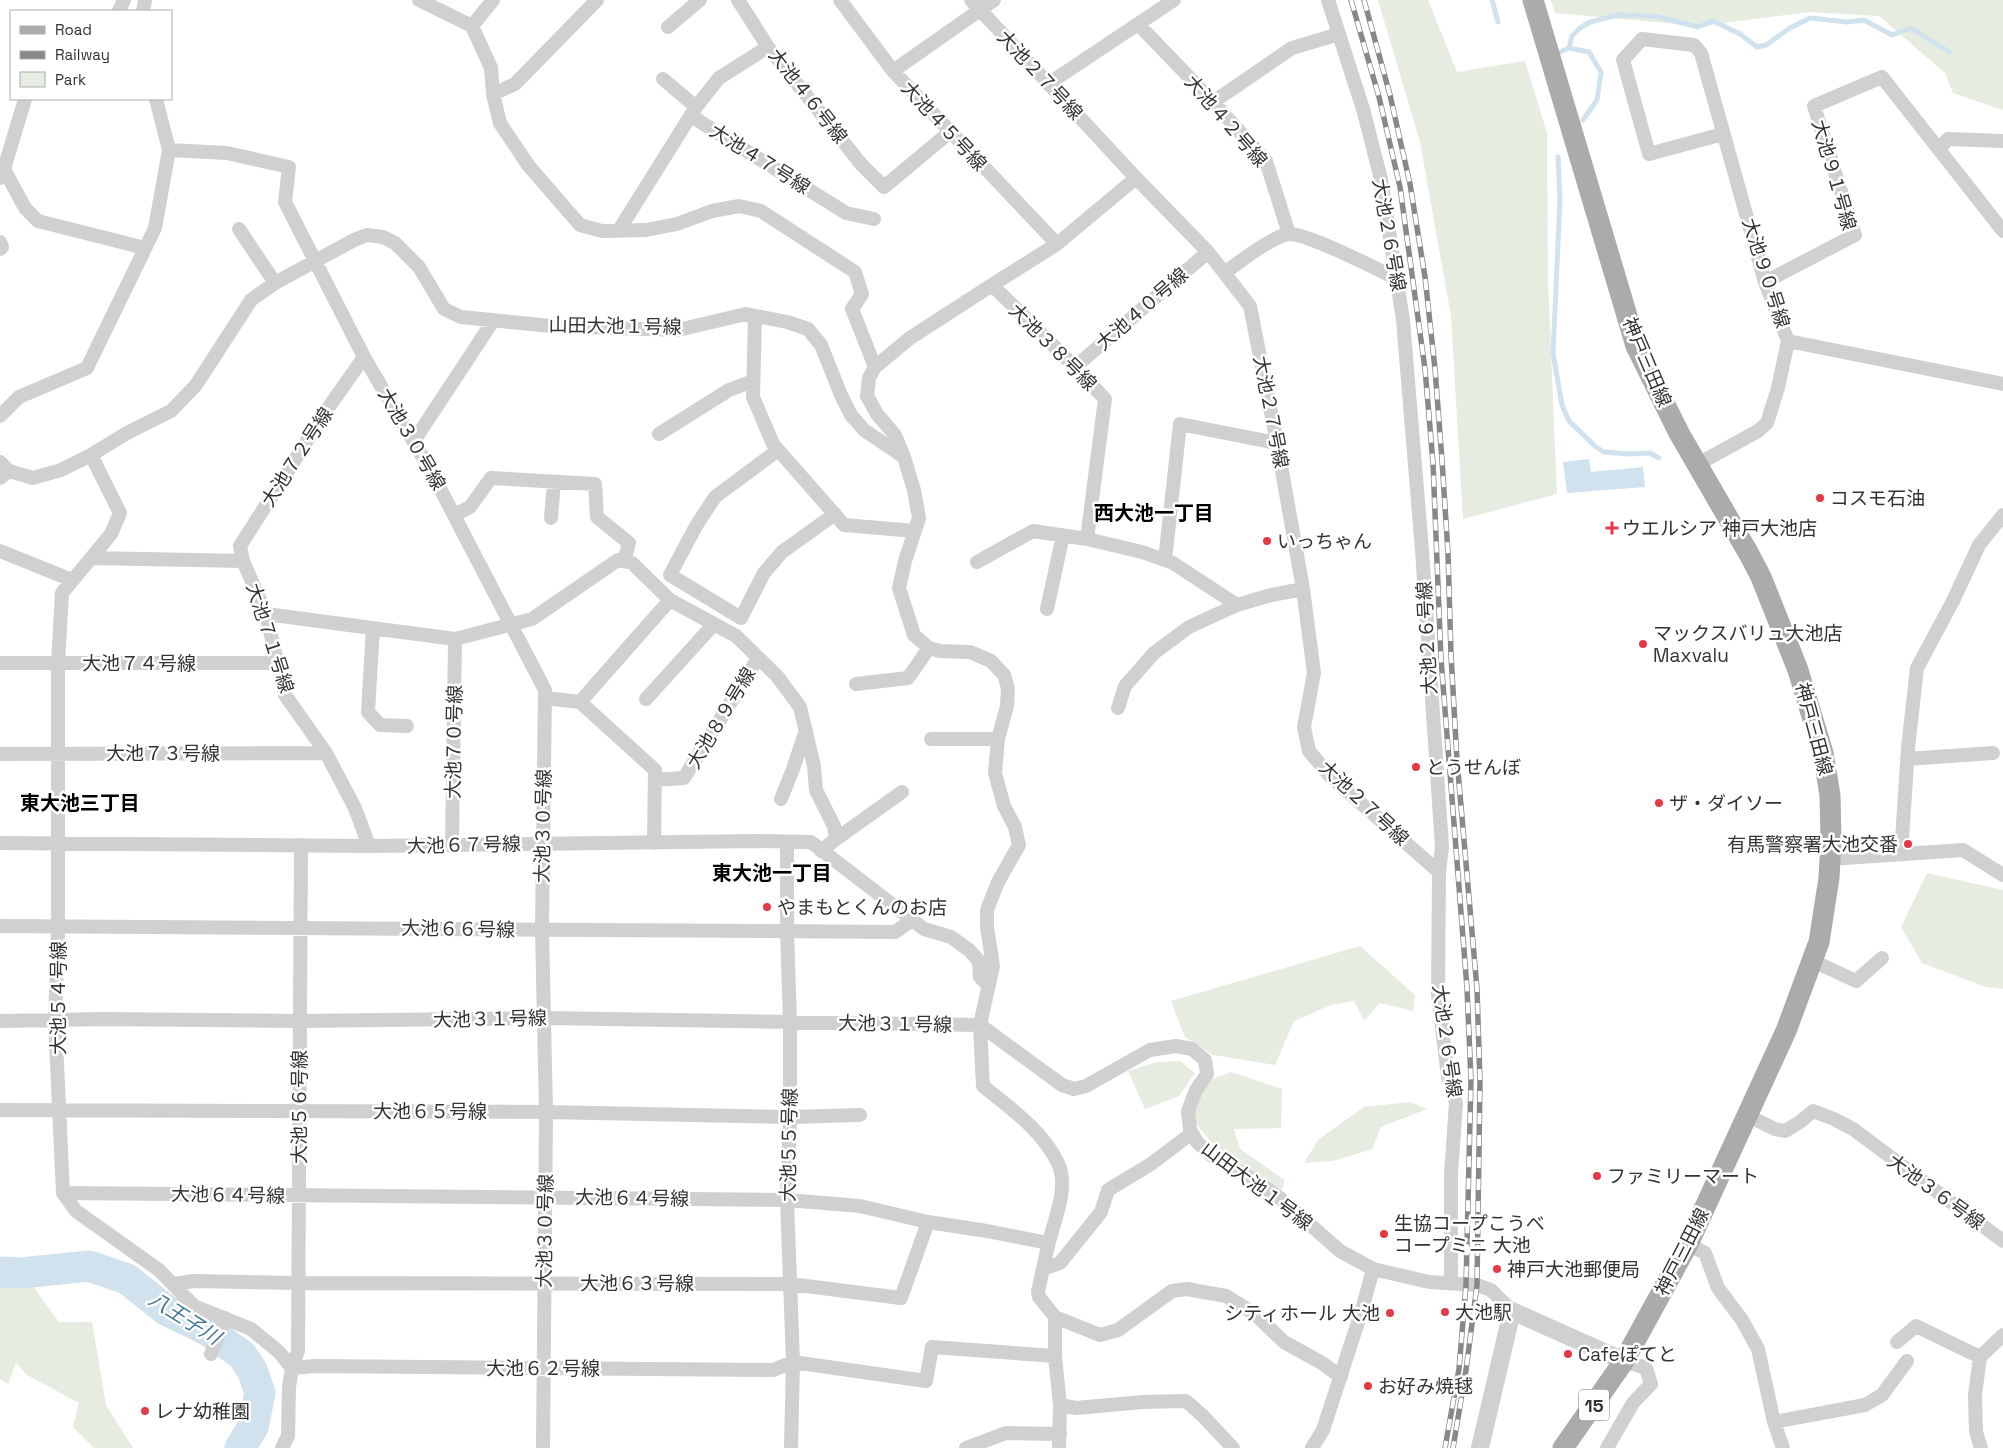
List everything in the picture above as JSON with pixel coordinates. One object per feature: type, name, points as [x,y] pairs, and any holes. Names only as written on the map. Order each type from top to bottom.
[{"type":"main road","name":"神戸三田線","points":[[1533,0],[1636,346],[1679,433],[1761,577],[1800,678],[1823,753],[1830,795],[1830,859],[1825,911],[1812,961],[1786,1031],[1688,1244],[1624,1361],[1563,1448]]},
{"type":"street","points":[[419,0],[472,26],[491,68],[493,94],[500,123],[528,165],[580,225],[602,231],[646,230],[677,224],[712,211],[739,206],[761,212],[855,272],[862,294],[852,309],[875,367]]},
{"type":"street","points":[[472,26],[493,0]]},
{"type":"street","points":[[493,94],[515,84],[597,0]]},
{"type":"street","points":[[668,27],[700,0]]},
{"type":"street","name":"大池４６号線","points":[[738,0],[768,46],[861,164],[884,188],[950,132]]},
{"type":"street","name":"大池４５号線","points":[[840,0],[893,70],[1057,244]]},
{"type":"street","points":[[893,70],[975,5],[994,0]]},
{"type":"street","points":[[1048,84],[1174,0]]},
{"type":"street","name":"大池２６号線","points":[[1328,0],[1363,109],[1381,179],[1403,320],[1422,550],[1442,847],[1439,872],[1438,995],[1448,1077],[1456,1103],[1451,1174],[1451,1283]]},
{"type":"street","name":"大池２７号線","points":[[975,5],[1136,178],[1208,252],[1226,272],[1250,306],[1303,589],[1314,673],[1304,726],[1309,751],[1330,776],[1439,872]]},
{"type":"street","name":"大池４２号線","points":[[1138,24],[1213,102],[1266,161],[1289,234]]},
{"type":"street","points":[[1213,102],[1292,48],[1339,34]]},
{"type":"street","name":"大池９０号線","points":[[1698,464],[1758,431],[1767,423],[1778,388],[1788,341],[1766,282],[1724,134],[1701,53],[1694,45],[1642,39],[1623,60],[1649,154],[1724,134]]},
{"type":"street","points":[[619,230],[693,112],[719,78],[768,46]]},
{"type":"street","name":"大池９１号線","points":[[1766,282],[1855,236],[1814,106],[1882,77],[2003,231]]},
{"type":"street","name":"大池４７号線","points":[[663,79],[693,112],[846,213],[874,219]]},
{"type":"street","points":[[25,100],[2,173],[25,208],[38,221],[145,248]]},
{"type":"street","points":[[0,416],[18,397],[87,368],[155,228],[170,150],[156,100]]},
{"type":"street","points":[[1938,149],[1948,139],[2003,141]]},
{"type":"street","name":"大池３０号線","points":[[170,150],[227,153],[289,167],[285,202],[314,262],[364,357],[414,441],[454,515],[510,626],[545,690],[542,930],[546,1112],[543,1448]]},
{"type":"street","name":"大池３８号線","points":[[1087,539],[1104,399],[1075,367],[992,285],[1057,244],[1136,178]]},
{"type":"street","points":[[239,229],[275,283]]},
{"type":"street","points":[[1226,272],[1266,245],[1289,234],[1320,242],[1398,279]]},
{"type":"street","name":"山田大池１号線","points":[[3,470],[33,478],[61,470],[170,410],[196,385],[251,300],[275,283],[368,235],[383,237],[395,243],[419,267],[444,309],[460,317],[551,326],[678,330],[746,314],[787,322],[808,329],[821,345],[851,415],[864,430],[904,457]]},
{"type":"street","points":[[0,242],[2,247],[0,249]]},
{"type":"street","name":"大池４０号線","points":[[1075,367],[1208,252]]},
{"type":"street","points":[[992,285],[910,338],[875,367],[869,378],[867,396],[877,414],[895,435],[914,490],[919,518],[905,561],[899,588],[914,635],[929,648],[940,651],[970,652],[991,661],[1004,675],[1008,688],[1007,706],[998,739],[995,773],[1004,806],[1015,827],[1019,845],[998,882],[987,910],[987,927],[993,966],[980,1025],[983,1086],[1038,1134],[1058,1164],[1062,1180],[1061,1198],[1048,1243],[1038,1291],[1039,1297],[1055,1318],[1100,1335],[1118,1330],[1172,1291],[1187,1289],[1226,1296],[1255,1314],[1284,1342],[1322,1363],[1341,1377]]},
{"type":"street","points":[[755,316],[752,397],[773,444],[844,525],[915,531]]},
{"type":"street","points":[[414,441],[493,321]]},
{"type":"street","points":[[1788,341],[2003,384]]},
{"type":"street","name":"大池７２号線","points":[[243,561],[240,546],[244,539],[326,411],[364,357]]},
{"type":"street","points":[[659,434],[729,390],[753,381]]},
{"type":"street","points":[[1165,560],[1180,424],[1277,444]]},
{"type":"street","points":[[778,450],[716,496],[696,526],[670,575],[741,618],[764,573],[782,552],[835,514]]},
{"type":"street","name":"大池５４号線","points":[[63,1193],[55,1020],[58,926],[58,663],[62,593],[111,534],[120,513],[91,455]]},
{"type":"street","points":[[454,515],[470,507],[491,478],[595,484],[596,517],[629,544],[624,562]]},
{"type":"street","points":[[551,518],[554,482]]},
{"type":"street","points":[[1901,854],[1907,759],[1917,668],[1953,601],[1979,545],[2003,515]]},
{"type":"street","points":[[977,562],[1034,531],[1063,535],[1142,552],[1173,563],[1237,605]]},
{"type":"street","points":[[1047,609],[1063,535]]},
{"type":"street","points":[[0,551],[72,580]]},
{"type":"street","name":"大池７１号線","points":[[93,558],[243,561],[266,614],[285,695],[326,753],[355,808],[369,846]]},
{"type":"street","points":[[266,614],[455,639],[532,619],[618,560],[632,564],[670,600],[736,636],[777,676],[800,707],[814,766],[816,790],[834,826],[836,839]]},
{"type":"street","points":[[1118,708],[1125,686],[1154,653],[1188,627],[1237,605],[1271,595],[1303,589]]},
{"type":"street","points":[[580,702],[670,600]]},
{"type":"street","points":[[646,699],[714,624]]},
{"type":"street","points":[[373,628],[368,712],[380,725],[408,726]]},
{"type":"street","name":"大池７０号線","points":[[452,846],[455,639]]},
{"type":"street","points":[[856,684],[908,678],[929,648]]},
{"type":"street","name":"大池８９号線","points":[[655,780],[684,778],[758,658]]},
{"type":"street","name":"大池７４号線","points":[[0,663],[278,663]]},
{"type":"street","points":[[545,698],[580,702],[655,770],[654,843]]},
{"type":"street","points":[[781,799],[806,729]]},
{"type":"street","points":[[931,739],[998,739]]},
{"type":"street","name":"大池７３号線","points":[[0,754],[326,753]]},
{"type":"street","points":[[1907,759],[1993,753]]},
{"type":"street","points":[[821,851],[902,792]]},
{"type":"street","name":"大池５５号線","points":[[787,842],[790,1022],[790,1117],[787,1200],[793,1362],[792,1448]]},
{"type":"street","name":"大池６７号線","points":[[0,843],[452,846],[811,842],[924,929],[951,937],[969,950],[979,961],[980,977],[989,986]]},
{"type":"street","name":"大池５６号線","points":[[292,1368],[298,1351],[301,845]]},
{"type":"street","points":[[1830,859],[1963,850],[2003,875]]},
{"type":"street","name":"大池６６号線","points":[[0,926],[895,932],[912,920]]},
{"type":"street","points":[[1812,961],[1856,982],[1882,958]]},
{"type":"street","name":"大池３１号線","points":[[0,1021],[299,1021],[543,1018],[980,1025]]},
{"type":"street","name":"山田大池１号線","points":[[980,1025],[1062,1085],[1074,1089],[1086,1086],[1150,1050],[1176,1046],[1192,1049],[1205,1060],[1207,1074],[1196,1090],[1188,1111],[1192,1133],[1198,1142],[1212,1156],[1253,1178],[1281,1199],[1340,1251],[1373,1269],[1429,1282],[1477,1286],[1491,1290],[1512,1311],[1624,1361]]},
{"type":"street","name":"大池６５号線","points":[[0,1110],[546,1112],[790,1117],[860,1115]]},
{"type":"street","name":"大池３６号線","points":[[1748,1116],[1775,1129],[1785,1131],[1813,1112],[1834,1119],[1870,1142],[2003,1241]]},
{"type":"street","points":[[1043,1269],[1060,1263],[1101,1212],[1108,1190],[1151,1164],[1192,1133]]},
{"type":"street","points":[[63,1193],[76,1211],[159,1270],[194,1306],[224,1321],[251,1328],[279,1352],[292,1368],[289,1387],[288,1436],[282,1448]]},
{"type":"street","name":"大池６４号線","points":[[63,1193],[787,1200],[860,1206],[928,1222],[1048,1243]]},
{"type":"street","name":"大池６３号線","points":[[173,1284],[194,1281],[790,1284],[901,1298],[928,1222]]},
{"type":"street","points":[[1688,1244],[1705,1253],[1718,1288],[1742,1320],[1758,1349],[1774,1422],[1783,1448]]},
{"type":"street","points":[[1312,1448],[1323,1430],[1373,1269]]},
{"type":"street","points":[[1480,1448],[1512,1311]]},
{"type":"street","points":[[1055,1318],[1055,1356],[1060,1405],[1059,1448]]},
{"type":"street","points":[[211,1354],[224,1321]]},
{"type":"street","points":[[1897,1342],[1916,1326],[1980,1357]]},
{"type":"street","points":[[1981,1448],[1976,1432],[1975,1395],[1980,1357],[2003,1335]]},
{"type":"street","points":[[793,1362],[926,1381],[932,1347],[1055,1356]]},
{"type":"street","points":[[1607,1448],[1633,1403],[1651,1384],[1646,1368],[1624,1361]]},
{"type":"street","points":[[1774,1422],[1865,1405],[1882,1395],[1907,1361]]},
{"type":"street","name":"大池６２号線","points":[[292,1368],[325,1366],[774,1370],[793,1362]]},
{"type":"street","points":[[1060,1405],[1076,1408],[1143,1402],[1186,1401],[1233,1448]]},
{"type":"street","points":[[966,1448],[1006,1433],[1060,1434]]},
{"type":"green space","points":[[1378,0],[1428,0],[1457,72],[1525,61],[1547,133],[1548,281],[1557,494],[1463,519],[1451,316],[1420,142]]},
{"type":"green space","points":[[1551,0],[2003,0],[2003,110],[1953,93],[1945,73],[1879,16],[1810,12],[1701,26],[1555,13]]},
{"type":"green space","points":[[1927,873],[2003,890],[2003,989],[1986,987],[1922,963],[1901,927]]},
{"type":"green space","points":[[1360,946],[1415,995],[1413,1011],[1380,1003],[1364,1021],[1354,1001],[1331,1005],[1294,1021],[1275,1065],[1213,1055],[1185,1037],[1171,1001]]},
{"type":"green space","points":[[1180,1061],[1195,1073],[1179,1096],[1145,1109],[1128,1071],[1157,1062]]},
{"type":"green space","points":[[1231,1072],[1282,1089],[1281,1128],[1234,1129],[1240,1149],[1285,1180],[1281,1191],[1212,1143],[1192,1119],[1206,1082]]},
{"type":"green space","points":[[1410,1102],[1427,1109],[1381,1127],[1372,1149],[1333,1161],[1304,1163],[1318,1140],[1364,1107]]},
{"type":"green space","points":[[0,1281],[30,1282],[59,1322],[92,1322],[106,1405],[133,1448],[94,1448],[73,1427],[79,1403],[27,1375],[16,1363],[8,1384],[0,1379]]},
{"type":"water","points":[[1589,459],[1591,472],[1643,467],[1645,487],[1567,493],[1563,462]]},
{"type":"waterway","points":[[1492,0],[1498,22]]},
{"type":"waterway","points":[[1569,48],[1572,36],[1580,28],[1590,22],[1618,15],[1654,16],[1698,27],[1713,21],[1740,34],[1757,47],[1766,45],[1790,28],[1810,18],[1847,22],[1864,20],[1892,35],[1911,28],[1949,52]]},
{"type":"waterway","points":[[1560,52],[1569,48],[1589,52],[1601,72],[1597,100],[1583,120]]},
{"type":"waterway","points":[[1558,157],[1560,199],[1553,353],[1562,405],[1569,421],[1596,447],[1604,452],[1650,453],[1659,458]]},
{"type":"waterway","name":"八王子川","points":[[0,1272],[21,1273],[89,1266],[127,1279],[166,1310],[207,1330],[242,1355],[252,1370],[260,1393],[253,1427],[240,1448]]},
{"type":"railway","points":[[1351,0],[1379,97],[1400,187],[1425,369],[1433,463],[1441,659],[1467,988],[1471,1080],[1466,1285],[1459,1369],[1445,1448]]},
{"type":"railway","points":[[1364,0],[1390,95],[1410,184],[1425,277],[1442,460],[1457,760],[1477,989],[1480,1082],[1477,1285],[1453,1448]]},
{"type":"place","name":"コスモ石油","points":[[1820,498]]},
{"type":"place","name":"ウエルシア 神戸大池店","points":[[1612,528]]},
{"type":"place","name":"いっちゃん","points":[[1267,541]]},
{"type":"place","name":"マックスバリュ大池店 Maxvalu","points":[[1643,644]]},
{"type":"place","name":"とうせんぼ","points":[[1416,767]]},
{"type":"place","name":"ザ・ダイソー","points":[[1659,803]]},
{"type":"place","name":"有馬警察署大池交番","points":[[1908,844]]},
{"type":"place","name":"やまもとくんのお店","points":[[767,907]]},
{"type":"place","name":"ファミリーマート","points":[[1597,1176]]},
{"type":"place","name":"生協コープこうべ コープミニ 大池","points":[[1384,1234]]},
{"type":"place","name":"神戸大池郵便局","points":[[1497,1269]]},
{"type":"place","name":"大池駅","points":[[1445,1312]]},
{"type":"place","name":"シティホール 大池","points":[[1390,1313]]},
{"type":"place","name":"Cafeぽてと","points":[[1568,1354]]},
{"type":"place","name":"お好み焼毬","points":[[1368,1386]]},
{"type":"place","name":"レナ幼稚園","points":[[145,1411]]},
{"type":"district","name":"西大池一丁目","points":[[1154,513]]},
{"type":"district","name":"東大池三丁目","points":[[80,803]]},
{"type":"district","name":"東大池一丁目","points":[[772,873]]}]
